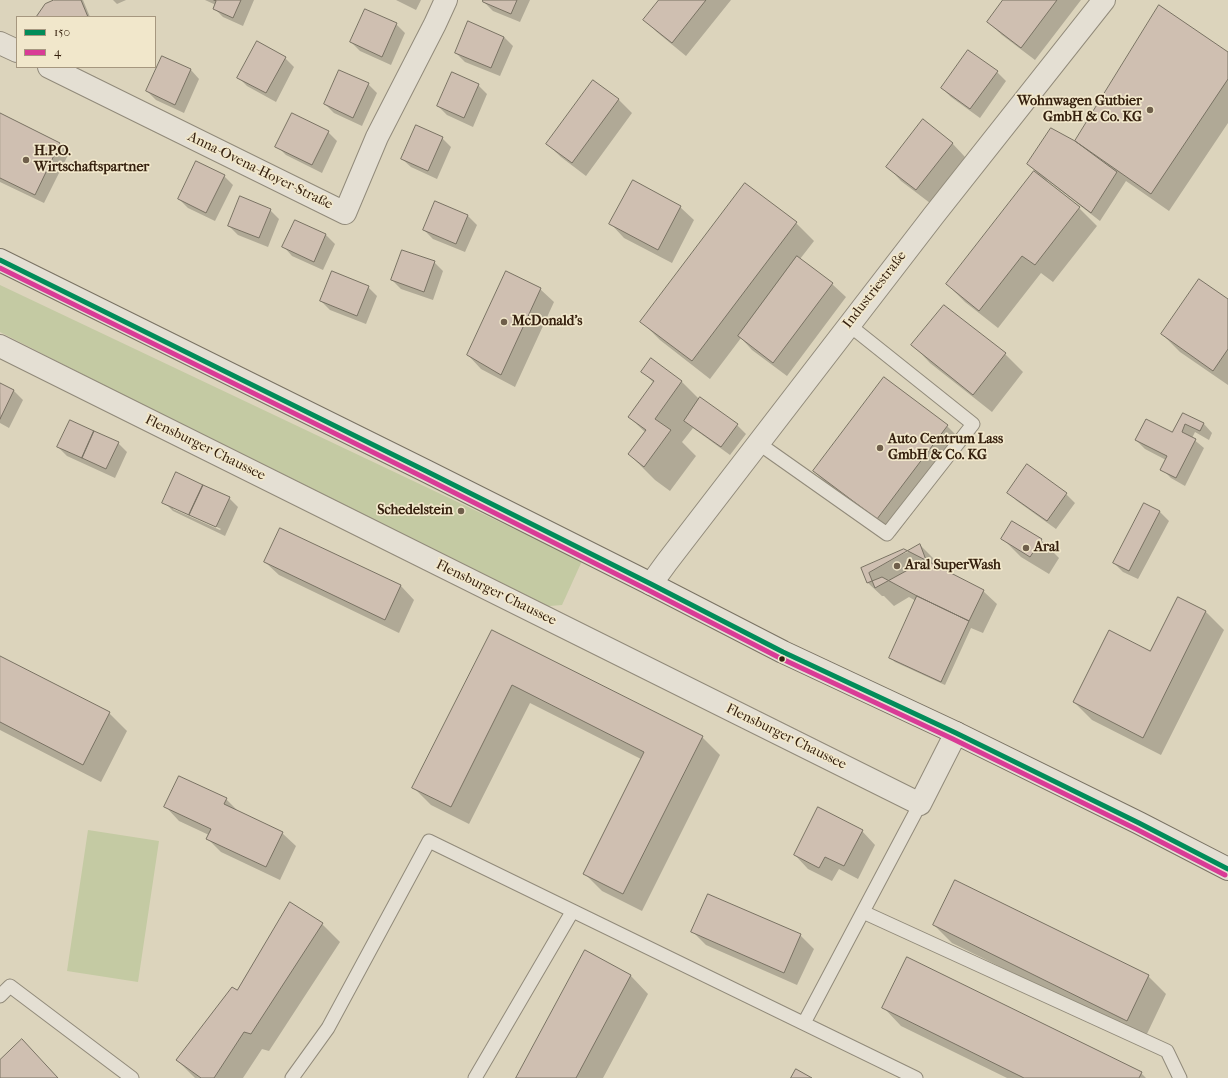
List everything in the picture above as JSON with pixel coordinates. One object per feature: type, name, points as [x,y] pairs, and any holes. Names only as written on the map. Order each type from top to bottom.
[{"type":"street","name":"Anna-Ovena-Hoyer-Straße","points":[[51,68],[345,213],[377,137],[446,0]]},
{"type":"street","name":"Industriestraße","points":[[651,584],[934,215],[1104,0]]},
{"type":"street","points":[[0,43],[16,51]]},
{"type":"street","points":[[0,260],[651,584],[783,652],[956,733],[1228,869]]},
{"type":"street","name":"Flensburger Chaussee","points":[[0,346],[920,804]]},
{"type":"street","points":[[920,804],[956,733]]},
{"type":"lane","points":[[758,443],[886,534],[973,424],[849,325]]},
{"type":"lane","points":[[804,1023],[920,804]]},
{"type":"lane","points":[[292,1078],[328,1028],[429,841],[508,878],[572,912],[916,1078]]},
{"type":"lane","points":[[476,1078],[572,912]]},
{"type":"lane","points":[[863,912],[1167,1051],[1180,1078]]},
{"type":"lane","points":[[0,996],[10,986],[132,1078]]},
{"type":"green space","points":[[0,285],[582,561],[562,605],[537,607],[0,332]]},
{"type":"green space","points":[[88,830],[159,841],[138,982],[67,971]]},
{"type":"building","points":[[54,0],[81,0],[88,16],[37,16],[45,4]]},
{"type":"building","points":[[214,0],[241,0],[233,18],[213,9],[216,1]]},
{"type":"building","points":[[483,0],[517,0],[511,14],[483,2]]},
{"type":"building","points":[[659,0],[706,0],[672,43],[643,20]]},
{"type":"building","points":[[1003,0],[1057,0],[1021,48],[987,22]]},
{"type":"building","name":"Wohnwagen Gutbier GmbH & Co. KG","points":[[1159,5],[1228,52],[1228,79],[1151,194],[1075,141]]},
{"type":"building","points":[[365,9],[397,23],[382,57],[350,42]]},
{"type":"building","points":[[468,21],[504,37],[491,68],[455,53]]},
{"type":"building","points":[[257,41],[286,57],[266,93],[237,78]]},
{"type":"building","points":[[968,50],[998,71],[970,109],[941,88]]},
{"type":"building","points":[[162,56],[191,69],[175,105],[146,91]]},
{"type":"building","points":[[339,70],[369,83],[353,118],[324,104]]},
{"type":"building","points":[[452,72],[479,84],[464,118],[437,106]]},
{"type":"building","points":[[593,80],[619,99],[572,163],[546,144]]},
{"type":"building","name":"H.P.O. Wirtschaftspartner","points":[[0,113],[60,143],[35,195],[0,178]]},
{"type":"building","points":[[292,113],[329,131],[312,165],[275,147]]},
{"type":"building","points":[[923,119],[953,143],[916,190],[886,167]]},
{"type":"building","points":[[416,125],[443,137],[428,171],[401,159]]},
{"type":"building","points":[[1051,128],[1075,141],[1117,172],[1091,213],[1027,164]]},
{"type":"building","points":[[196,161],[225,175],[206,213],[178,199]]},
{"type":"building","points":[[1034,171],[1080,207],[1035,265],[1022,256],[979,311],[946,284]]},
{"type":"building","points":[[633,180],[681,206],[658,250],[609,224]]},
{"type":"building","points":[[745,183],[797,222],[692,361],[640,322]]},
{"type":"building","points":[[240,196],[271,209],[259,238],[228,226]]},
{"type":"building","points":[[435,201],[468,215],[456,244],[423,230]]},
{"type":"building","points":[[295,220],[326,234],[314,262],[282,247]]},
{"type":"building","points":[[402,250],[435,261],[424,292],[391,280]]},
{"type":"building","points":[[797,256],[833,283],[773,363],[738,336]]},
{"type":"building","points":[[332,271],[369,286],[357,316],[320,301]]},
{"type":"building","name":"McDonald's","points":[[506,271],[541,288],[501,375],[467,355]]},
{"type":"building","points":[[1199,279],[1228,299],[1228,349],[1213,371],[1161,334]]},
{"type":"building","points":[[944,305],[1006,353],[973,395],[911,345]]},
{"type":"building","points":[[651,358],[682,381],[655,419],[671,430],[644,467],[628,454],[646,430],[628,417],[654,381],[641,372]]},
{"type":"building","name":"Auto Centrum Lass GmbH & Co. KG","points":[[884,377],[948,425],[877,519],[813,471]]},
{"type":"building","points":[[0,383],[14,390],[0,419]]},
{"type":"building","points":[[700,397],[738,424],[721,447],[684,421]]},
{"type":"building","points":[[1183,413],[1204,423],[1200,431],[1185,424],[1182,432],[1196,439],[1176,478],[1160,470],[1167,456],[1135,440],[1146,419],[1172,432]]},
{"type":"building","points":[[70,420],[94,431],[82,458],[57,447]]},
{"type":"building","points":[[94,431],[119,442],[106,469],[82,458]]},
{"type":"building","points":[[1027,464],[1067,493],[1047,521],[1007,493]]},
{"type":"building","points":[[176,472],[203,485],[189,515],[162,503]]},
{"type":"building","points":[[203,485],[230,497],[216,527],[189,515]]},
{"type":"building","points":[[1144,503],[1160,511],[1129,571],[1113,563]]},
{"type":"building","name":"Aral","points":[[1012,521],[1042,539],[1030,557],[1001,539]]},
{"type":"building","points":[[280,528],[401,585],[385,620],[264,562]]},
{"type":"building","name":"Aral SuperWash","points":[[920,544],[926,560],[875,588],[869,573]]},
{"type":"building","points":[[904,549],[984,590],[969,621],[882,577],[867,583],[861,568]]},
{"type":"building","points":[[917,596],[969,621],[941,682],[889,658]]},
{"type":"building","points":[[1178,597],[1206,611],[1143,738],[1073,702],[1109,630],[1150,651]]},
{"type":"building","points":[[492,630],[703,736],[623,894],[583,874],[644,752],[512,685],[451,807],[412,788]]},
{"type":"building","points":[[0,656],[110,712],[83,765],[0,722]]},
{"type":"building","points":[[179,776],[227,798],[224,804],[283,832],[266,867],[206,839],[211,829],[164,807]]},
{"type":"building","points":[[818,807],[863,830],[844,866],[825,857],[819,868],[794,855]]},
{"type":"building","points":[[955,880],[1149,975],[1127,1021],[933,925]]},
{"type":"building","points":[[708,894],[801,934],[784,973],[691,932]]},
{"type":"building","points":[[290,902],[323,923],[251,1034],[244,1032],[214,1078],[201,1078],[176,1060],[232,987],[237,990]]},
{"type":"building","points":[[585,950],[631,975],[576,1078],[516,1078]]},
{"type":"building","points":[[907,957],[1142,1072],[1139,1078],[1024,1078],[882,1008]]},
{"type":"building","points":[[22,1039],[58,1078],[0,1078],[0,1060]]},
{"type":"building","points":[[796,1069],[812,1078],[791,1078]]},
{"type":"transit line","name":"150","points":[[0,260],[426,471],[783,652],[956,733],[1139,823],[1228,869]]},
{"type":"transit line","name":"4","points":[[0,268],[423,477],[780,658],[953,739],[1136,829],[1225,875]]},
{"type":"place","name":"Wohnwagen Gutbier GmbH & Co. KG","points":[[1150,110]]},
{"type":"place","name":"H.P.O. Wirtschaftspartner","points":[[26,160]]},
{"type":"place","name":"McDonald's","points":[[504,322]]},
{"type":"place","name":"Auto Centrum Lass GmbH & Co. KG","points":[[880,448]]},
{"type":"place","name":"Schedelstein","points":[[461,511]]},
{"type":"place","name":"Aral","points":[[1026,548]]},
{"type":"place","name":"Aral SuperWash","points":[[897,566]]}]
